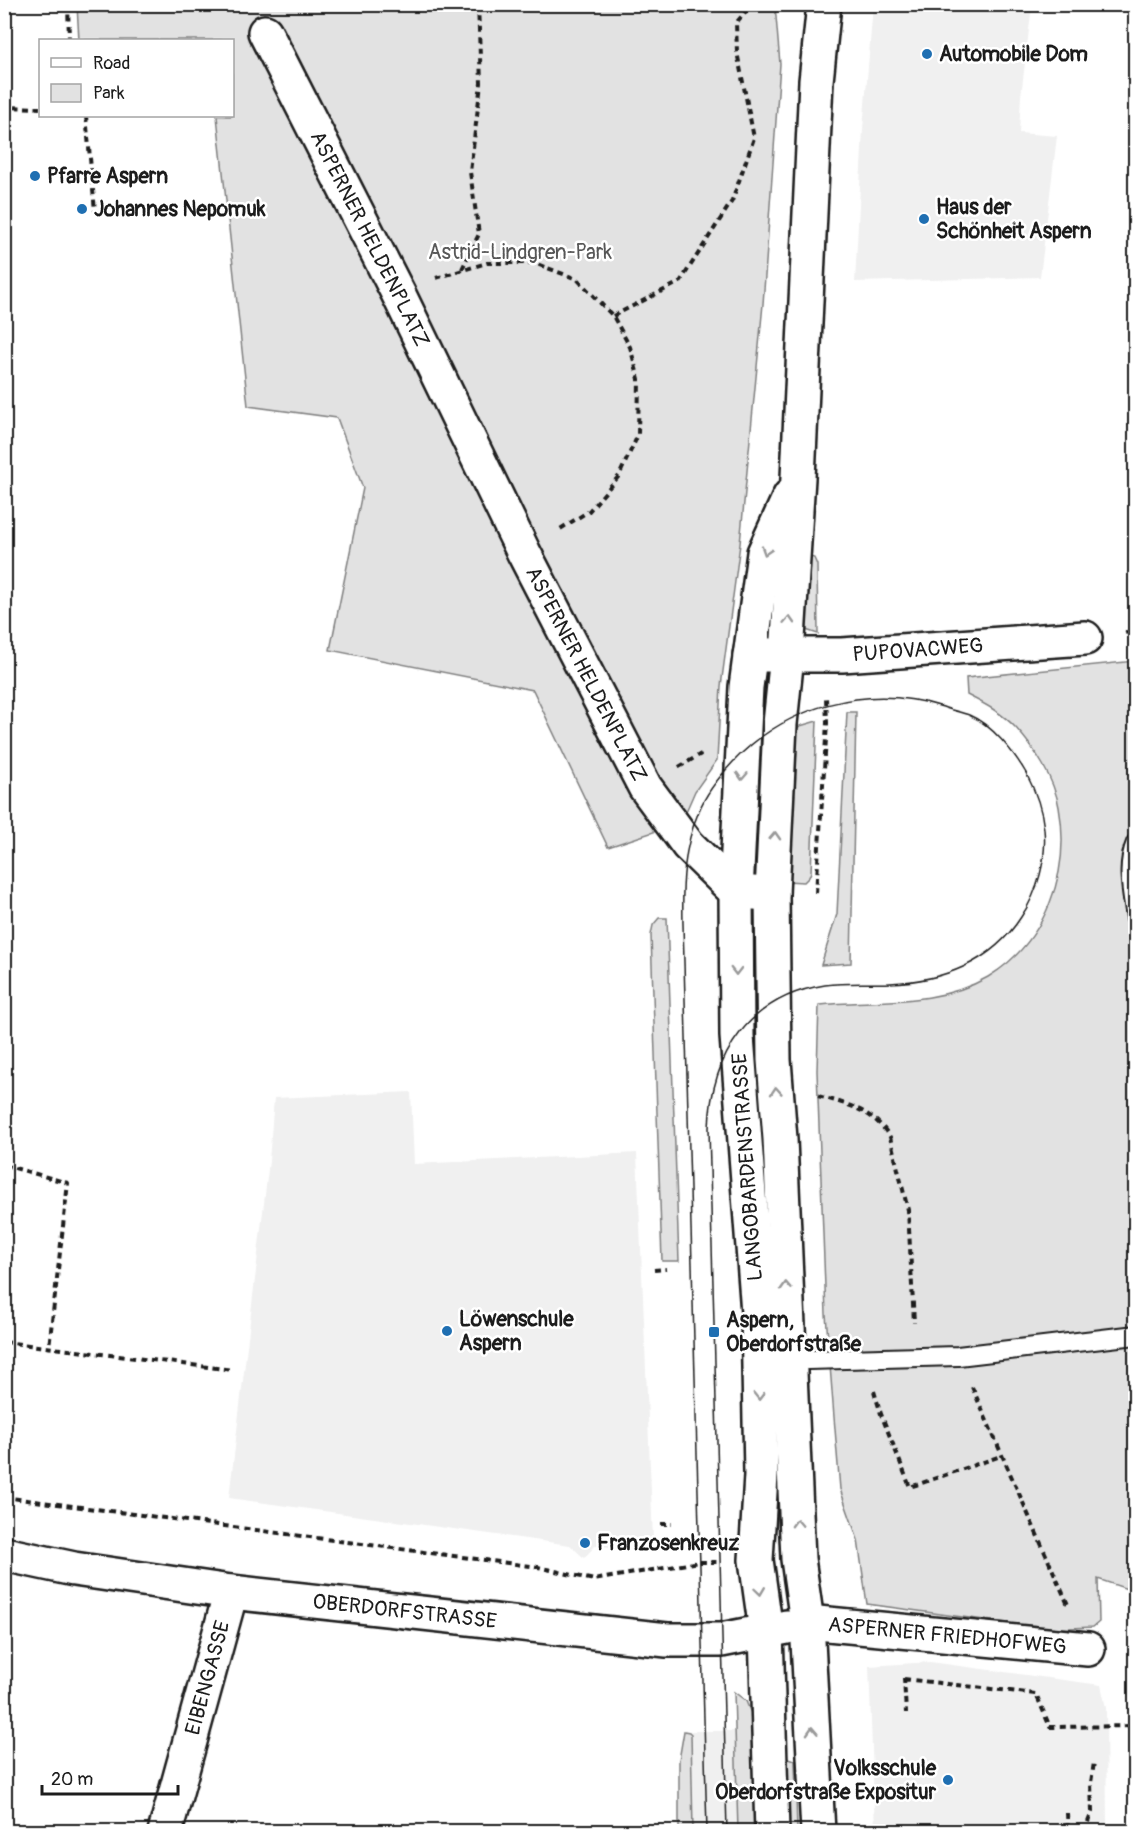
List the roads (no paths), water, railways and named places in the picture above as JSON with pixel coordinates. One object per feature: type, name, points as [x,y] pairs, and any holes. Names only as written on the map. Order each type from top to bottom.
[{"type":"street","points":[[736,892],[772,894],[780,724],[787,655],[798,478],[816,81],[824,4]]},
{"type":"street","name":"ASPERNER HELDENPLATZ","points":[[264,32],[399,295],[524,553],[645,788],[688,845],[736,892]]},
{"type":"street","points":[[750,655],[764,553],[798,478]]},
{"type":"street","name":"PUPOVACWEG","points":[[750,655],[842,655],[1085,638]]},
{"type":"street","name":"LANGOBARDENSTRASSE","points":[[750,655],[743,718],[736,892],[736,1036],[756,1290],[774,1359],[807,1622],[818,1832]]},
{"type":"street","name":"LANGOBARDENSTRASSE","points":[[772,894],[774,1060],[780,1139],[774,1359],[760,1475],[756,1560],[766,1631],[772,1832]]},
{"type":"street","name":"OBERDORFSTRASSE","points":[[4,1554],[74,1569],[231,1592],[667,1640],[722,1640],[807,1622]]},
{"type":"street","name":"EIBENGASSE","points":[[165,1832],[231,1592]]},
{"type":"street","name":"ASPERNER FRIEDHOFWEG","points":[[807,1622],[1088,1649]]},
{"type":"lane","points":[[1136,843],[1130,860],[1136,917]]},
{"type":"lane","points":[[774,1359],[958,1356],[1136,1335]]},
{"type":"tram line","points":[[707,1832],[683,924],[683,881],[687,853],[694,825],[705,798],[723,773],[754,742],[803,713],[830,704],[886,697],[915,700],[977,719],[994,732],[1015,756],[1026,773],[1040,807],[1045,840],[1043,863],[1037,886],[1021,917],[1009,933],[981,958],[947,973],[928,978],[890,983],[825,985],[799,992],[776,1002],[756,1016],[740,1033],[727,1053],[717,1076],[711,1101],[709,1128],[727,1832]]},
{"type":"place","name":"Automobile Dom","points":[[927,54]]},
{"type":"place","name":"Pfarre Aspern","points":[[35,176]]},
{"type":"place","name":"Johannes Nepomuk","points":[[82,209]]},
{"type":"place","name":"Haus der Schönheit Aspern","points":[[924,219]]},
{"type":"place","name":"Löwenschule Aspern","points":[[447,1331]]},
{"type":"place","name":"Aspern, Oberdorfstraße","points":[[714,1332]]},
{"type":"place","name":"Franzosenkreuz","points":[[585,1543]]},
{"type":"place","name":"Volksschule Oberdorfstraße Expositur","points":[[948,1780]]},
{"type":"park label","name":"Astrid-Lindgren-Park","points":[[520,252]]}]
